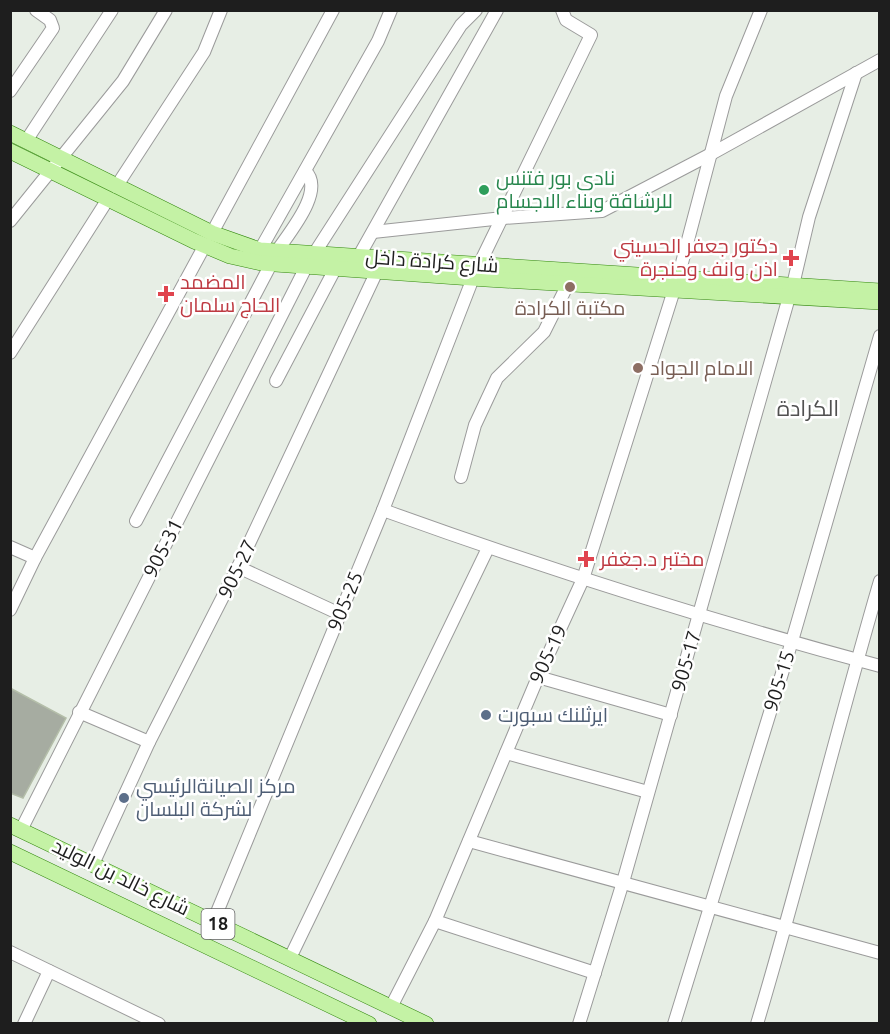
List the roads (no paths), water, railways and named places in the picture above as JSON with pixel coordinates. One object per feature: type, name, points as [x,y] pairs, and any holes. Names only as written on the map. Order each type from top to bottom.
[{"type":"main road","name":"شارع كرادة داخل","points":[[10,133],[63,158],[112,193]]},
{"type":"main road","name":"شارع كرادة داخل","points":[[10,151],[51,171],[112,193],[208,239],[230,256],[274,258],[314,254],[359,256],[568,284],[676,284]]},
{"type":"main road","name":"شارع كرادة داخل","points":[[208,239],[260,250],[274,258],[306,267],[377,272],[476,272],[791,291],[879,291]]},
{"type":"main road","name":"شارع كرادة داخل","points":[[791,291],[879,302]]},
{"type":"main road","name":"شارع خالد بن الوليد","points":[[16,827],[426,1023]]},
{"type":"main road","name":"شارع خالد بن الوليد","points":[[10,852],[369,1023]]},
{"type":"street","points":[[10,91],[53,28],[50,20],[36,10]]},
{"type":"street","points":[[26,141],[112,10]]},
{"type":"street","points":[[10,221],[123,81],[166,10]]},
{"type":"street","points":[[10,353],[204,52],[221,10]]},
{"type":"street","points":[[10,610],[35,558],[333,10]]},
{"type":"street","points":[[260,250],[378,42],[391,10]]},
{"type":"street","points":[[314,254],[461,25],[476,10]]},
{"type":"street","points":[[359,256],[498,10]]},
{"type":"street","name":"905-25","points":[[213,921],[383,510],[476,272],[591,35],[566,20],[562,10]]},
{"type":"street","name":"905-19","points":[[391,1006],[435,921],[538,677],[583,579],[676,284],[726,96],[761,10]]},
{"type":"street","points":[[373,232],[503,218],[602,211],[711,154],[879,60]]},
{"type":"street","name":"905-17","points":[[579,1023],[623,882],[700,615],[791,291],[809,217],[856,73]]},
{"type":"street","name":"905-31","points":[[136,521],[274,258],[305,207],[310,195],[311,179],[305,171]]},
{"type":"street","name":"905-31","points":[[16,827],[79,712],[306,267]]},
{"type":"street","points":[[276,381],[335,269]]},
{"type":"street","name":"905-27","points":[[93,864],[149,742],[238,567],[377,272]]},
{"type":"street","points":[[461,477],[475,425],[497,378],[543,332],[568,284]]},
{"type":"street","name":"905-15","points":[[674,1023],[792,641],[879,336]]},
{"type":"street","points":[[383,510],[583,579],[879,666]]},
{"type":"street","points":[[10,547],[35,558]]},
{"type":"street","points":[[290,958],[488,548]]},
{"type":"street","points":[[238,567],[340,614]]},
{"type":"street","points":[[757,1023],[786,927],[879,581]]},
{"type":"street","points":[[538,677],[671,715]]},
{"type":"street","points":[[79,712],[149,742]]},
{"type":"street","points":[[506,753],[648,792]]},
{"type":"street","points":[[469,841],[879,953]]},
{"type":"street","points":[[435,921],[595,973]]},
{"type":"street","points":[[10,952],[159,1023]]},
{"type":"street","points":[[24,1023],[49,971]]},
{"type":"place","name":"نادي بور فتنس للرشاقة وبناء الاجسام","points":[[484,190]]},
{"type":"place","name":"دكتور جعفر الحسيني اذن وانف وحنجرة","points":[[791,258]]},
{"type":"place","name":"مكتبة الكرادة","points":[[570,287]]},
{"type":"place","name":"المضمد الحاج سلمان","points":[[166,294]]},
{"type":"place","name":"الامام الجواد","points":[[638,368]]},
{"type":"place","name":"مختبر د.جغفر","points":[[586,559]]},
{"type":"place","name":"ايرثلنك سبورت","points":[[486,715]]},
{"type":"place","name":"مركز الصيانةالرئيسي لشركة البلسان","points":[[124,798]]},
{"type":"district","name":"الكرادة","points":[[808,408]]}]
